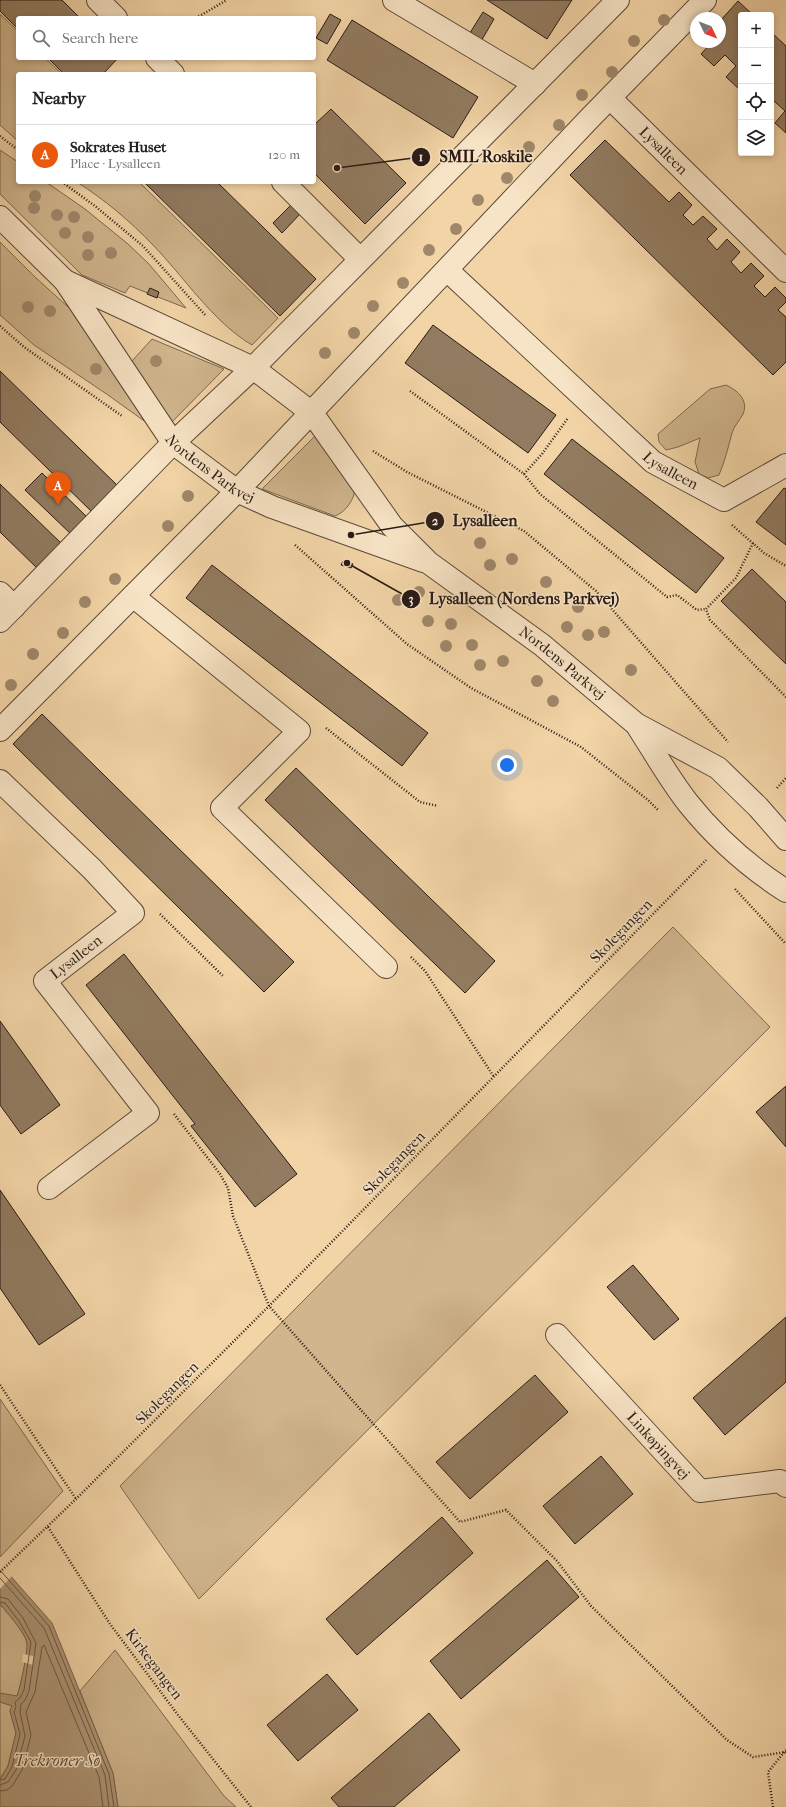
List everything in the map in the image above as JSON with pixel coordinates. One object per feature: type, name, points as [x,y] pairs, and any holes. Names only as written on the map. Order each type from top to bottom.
[{"type":"street","points":[[98,0],[114,16]]},
{"type":"street","points":[[394,0],[535,84]]},
{"type":"street","points":[[5,607],[253,368],[360,258],[618,0]]},
{"type":"street","points":[[0,730],[237,491],[705,0]]},
{"type":"street","points":[[158,60],[171,72]]},
{"type":"street","name":"Lysalleen","points":[[610,98],[786,271]]},
{"type":"street","points":[[284,184],[360,258]]},
{"type":"street","name":"Nordens Parkvej","points":[[0,217],[65,281],[173,444],[237,491],[272,507],[429,563]]},
{"type":"street","name":"Lysalleen","points":[[447,270],[653,462],[724,500]]},
{"type":"street","name":"Nordens Parkvej","points":[[65,281],[253,368],[312,413],[392,526],[429,563],[542,645],[636,724],[718,768],[758,807],[786,839]]},
{"type":"street","points":[[724,500],[786,465]]},
{"type":"street","points":[[133,596],[299,731],[222,808],[386,967]]},
{"type":"street","name":"Nordens Parkvej","points":[[636,724],[688,803],[723,842],[758,873],[786,890]]},
{"type":"street","name":"Lysalleen","points":[[0,782],[92,869],[133,913],[45,981],[148,1113],[49,1188]]},
{"type":"street","name":"Linkøpingvej","points":[[557,1335],[700,1491],[780,1482],[786,1486]]},
{"type":"path","points":[[199,16],[227,0]]},
{"type":"path","points":[[0,136],[16,148]]},
{"type":"path","points":[[65,184],[96,206],[143,246],[211,321]]},
{"type":"path","points":[[0,326],[24,347],[124,417]]},
{"type":"path","points":[[410,391],[524,474],[540,494],[667,597],[677,595],[697,610],[706,609],[736,578],[753,543]]},
{"type":"path","points":[[524,474],[542,454],[584,398]]},
{"type":"path","points":[[366,447],[406,472],[524,531],[596,591],[700,713],[732,746]]},
{"type":"path","points":[[724,500],[725,519],[768,556],[786,566]]},
{"type":"path","points":[[291,541],[407,644],[471,688],[581,747],[648,800],[664,816]]},
{"type":"path","points":[[706,609],[710,620],[786,698]]},
{"type":"path","points":[[320,733],[325,728],[414,798],[420,802],[438,806]]},
{"type":"path","points":[[758,807],[786,778]]},
{"type":"path","name":"Skolegangen","points":[[0,1572],[48,1527],[269,1306],[707,859],[712,864]]},
{"type":"path","points":[[733,887],[786,944]]},
{"type":"path","points":[[154,909],[223,976]]},
{"type":"path","points":[[409,956],[425,971],[494,1077]]},
{"type":"path","points":[[172,1112],[220,1174],[228,1188],[234,1216],[269,1306],[460,1522],[506,1510],[556,1561],[591,1606],[727,1740],[753,1757],[785,1751]]},
{"type":"path","points":[[0,1385],[76,1499]]},
{"type":"path","name":"Kirkegangen","points":[[48,1527],[110,1624],[178,1716],[251,1807]]},
{"type":"path","points":[[773,1807],[768,1772],[785,1751]]},
{"type":"shaded area","points":[[0,14],[16,29],[16,60],[47,60],[60,72],[16,72],[16,139],[0,125]]},
{"type":"shaded area","points":[[0,150],[16,161],[16,184],[49,184],[85,209],[128,244],[149,264],[186,308],[130,286],[125,293],[82,275],[0,194]]},
{"type":"shaded area","points":[[80,184],[141,184],[278,318],[252,345],[224,324],[212,312],[153,245],[117,211]]},
{"type":"shaded area","points":[[0,242],[36,278],[88,325],[154,428],[34,345],[0,315]]},
{"type":"shaded area","points":[[152,339],[224,369],[172,422],[132,361]]},
{"type":"shaded area","points":[[726,385],[741,396],[744,409],[743,414],[733,430],[725,460],[719,475],[708,478],[699,474],[695,462],[700,438],[666,450],[659,442],[658,434],[710,389]]},
{"type":"shaded area","points":[[315,436],[355,487],[352,500],[343,511],[335,516],[262,489]]},
{"type":"shaded area","points":[[673,927],[770,1027],[199,1599],[120,1486]]},
{"type":"shaded area","points":[[0,1399],[63,1491],[0,1557]]},
{"type":"shaded area","points":[[0,1604],[22,1632],[27,1642],[27,1652],[17,1696],[4,1703],[13,1705],[10,1711],[16,1733],[8,1766],[0,1779]]},
{"type":"shaded area","points":[[115,1650],[224,1796],[236,1807],[118,1807],[113,1773],[80,1691]]},
{"type":"water","name":"Trekroner Sø","points":[[0,1564],[52,1623],[113,1773],[118,1807],[0,1807],[0,1779],[8,1766],[16,1733],[10,1711],[12,1706],[0,1702],[0,1693],[17,1696],[24,1670],[27,1643],[19,1628],[0,1604]]},
{"type":"pier","points":[[0,1562],[13,1575],[0,1589]]},
{"type":"pier","points":[[23,1654],[34,1656],[33,1665],[22,1662]]},
{"type":"building","points":[[0,0],[62,0],[78,16],[16,16],[16,27],[0,11]]},
{"type":"building","points":[[487,0],[572,0],[547,39]]},
{"type":"building","points":[[738,1],[750,12],[738,12],[738,88],[726,77],[736,66],[725,55],[714,66],[701,54],[706,48],[726,48],[726,14]]},
{"type":"building","points":[[483,12],[494,19],[480,43],[468,36]]},
{"type":"building","points":[[330,14],[341,20],[327,44],[316,38]]},
{"type":"building","points":[[352,20],[478,97],[453,138],[327,60]]},
{"type":"building","points":[[774,35],[786,46],[786,133],[775,123],[785,111],[774,101]]},
{"type":"building","points":[[50,60],[116,60],[105,72],[62,72]]},
{"type":"building","points":[[331,109],[406,183],[365,224],[316,175],[316,123]]},
{"type":"building","points":[[605,140],[669,202],[679,192],[692,205],[683,215],[693,225],[703,216],[717,229],[707,239],[717,250],[727,239],[740,252],[731,262],[741,273],[751,263],[764,276],[754,286],[765,297],[775,287],[786,298],[786,302],[778,310],[786,317],[786,362],[773,375],[570,175]]},
{"type":"building","points":[[146,184],[219,184],[316,279],[280,316]]},
{"type":"building","points":[[292,204],[301,213],[282,233],[273,223]]},
{"type":"building","points":[[150,288],[159,292],[157,298],[147,294]]},
{"type":"building","points":[[433,325],[556,415],[528,453],[405,363]]},
{"type":"building","points":[[0,371],[119,487],[93,513],[0,422]]},
{"type":"building","points":[[572,439],[724,558],[696,593],[544,474]]},
{"type":"building","points":[[42,473],[90,520],[74,537],[25,490]]},
{"type":"building","points":[[0,484],[63,545],[38,569],[0,532]]},
{"type":"building","points":[[784,488],[786,489],[786,545],[756,522]]},
{"type":"building","points":[[343,561],[353,564],[351,568],[341,565]]},
{"type":"building","points":[[212,565],[428,733],[402,766],[186,598]]},
{"type":"building","points":[[752,569],[786,602],[786,664],[721,601]]},
{"type":"building","points":[[42,714],[294,962],[264,992],[13,744]]},
{"type":"building","points":[[296,768],[495,961],[465,993],[265,800]]},
{"type":"building","points":[[124,954],[297,1174],[255,1207],[191,1126],[195,1124],[86,985]]},
{"type":"building","points":[[0,1021],[60,1105],[21,1134],[0,1105]]},
{"type":"building","points":[[786,1086],[786,1147],[756,1112]]},
{"type":"building","points":[[0,1190],[85,1314],[39,1345],[0,1288]]},
{"type":"building","points":[[633,1265],[679,1319],[654,1340],[607,1287]]},
{"type":"building","points":[[786,1317],[786,1382],[725,1435],[693,1398]]},
{"type":"building","points":[[535,1375],[568,1412],[470,1499],[436,1462]]},
{"type":"building","points":[[601,1456],[633,1494],[575,1544],[543,1506]]},
{"type":"building","points":[[442,1517],[473,1553],[357,1655],[326,1619]]},
{"type":"building","points":[[547,1560],[579,1597],[461,1699],[430,1661]]},
{"type":"building","points":[[327,1674],[358,1710],[298,1761],[267,1725]]},
{"type":"building","points":[[429,1713],[460,1750],[394,1807],[339,1807],[331,1798]]},
{"type":"place","name":"SMIL Roskile","points":[[337,168]]},
{"type":"place","name":"Sokrates Huset","points":[[58,505]]},
{"type":"place","name":"Lysalleen","points":[[351,535]]},
{"type":"place","name":"Lysalleen (Nordens Parkvej)","points":[[347,563]]}]
